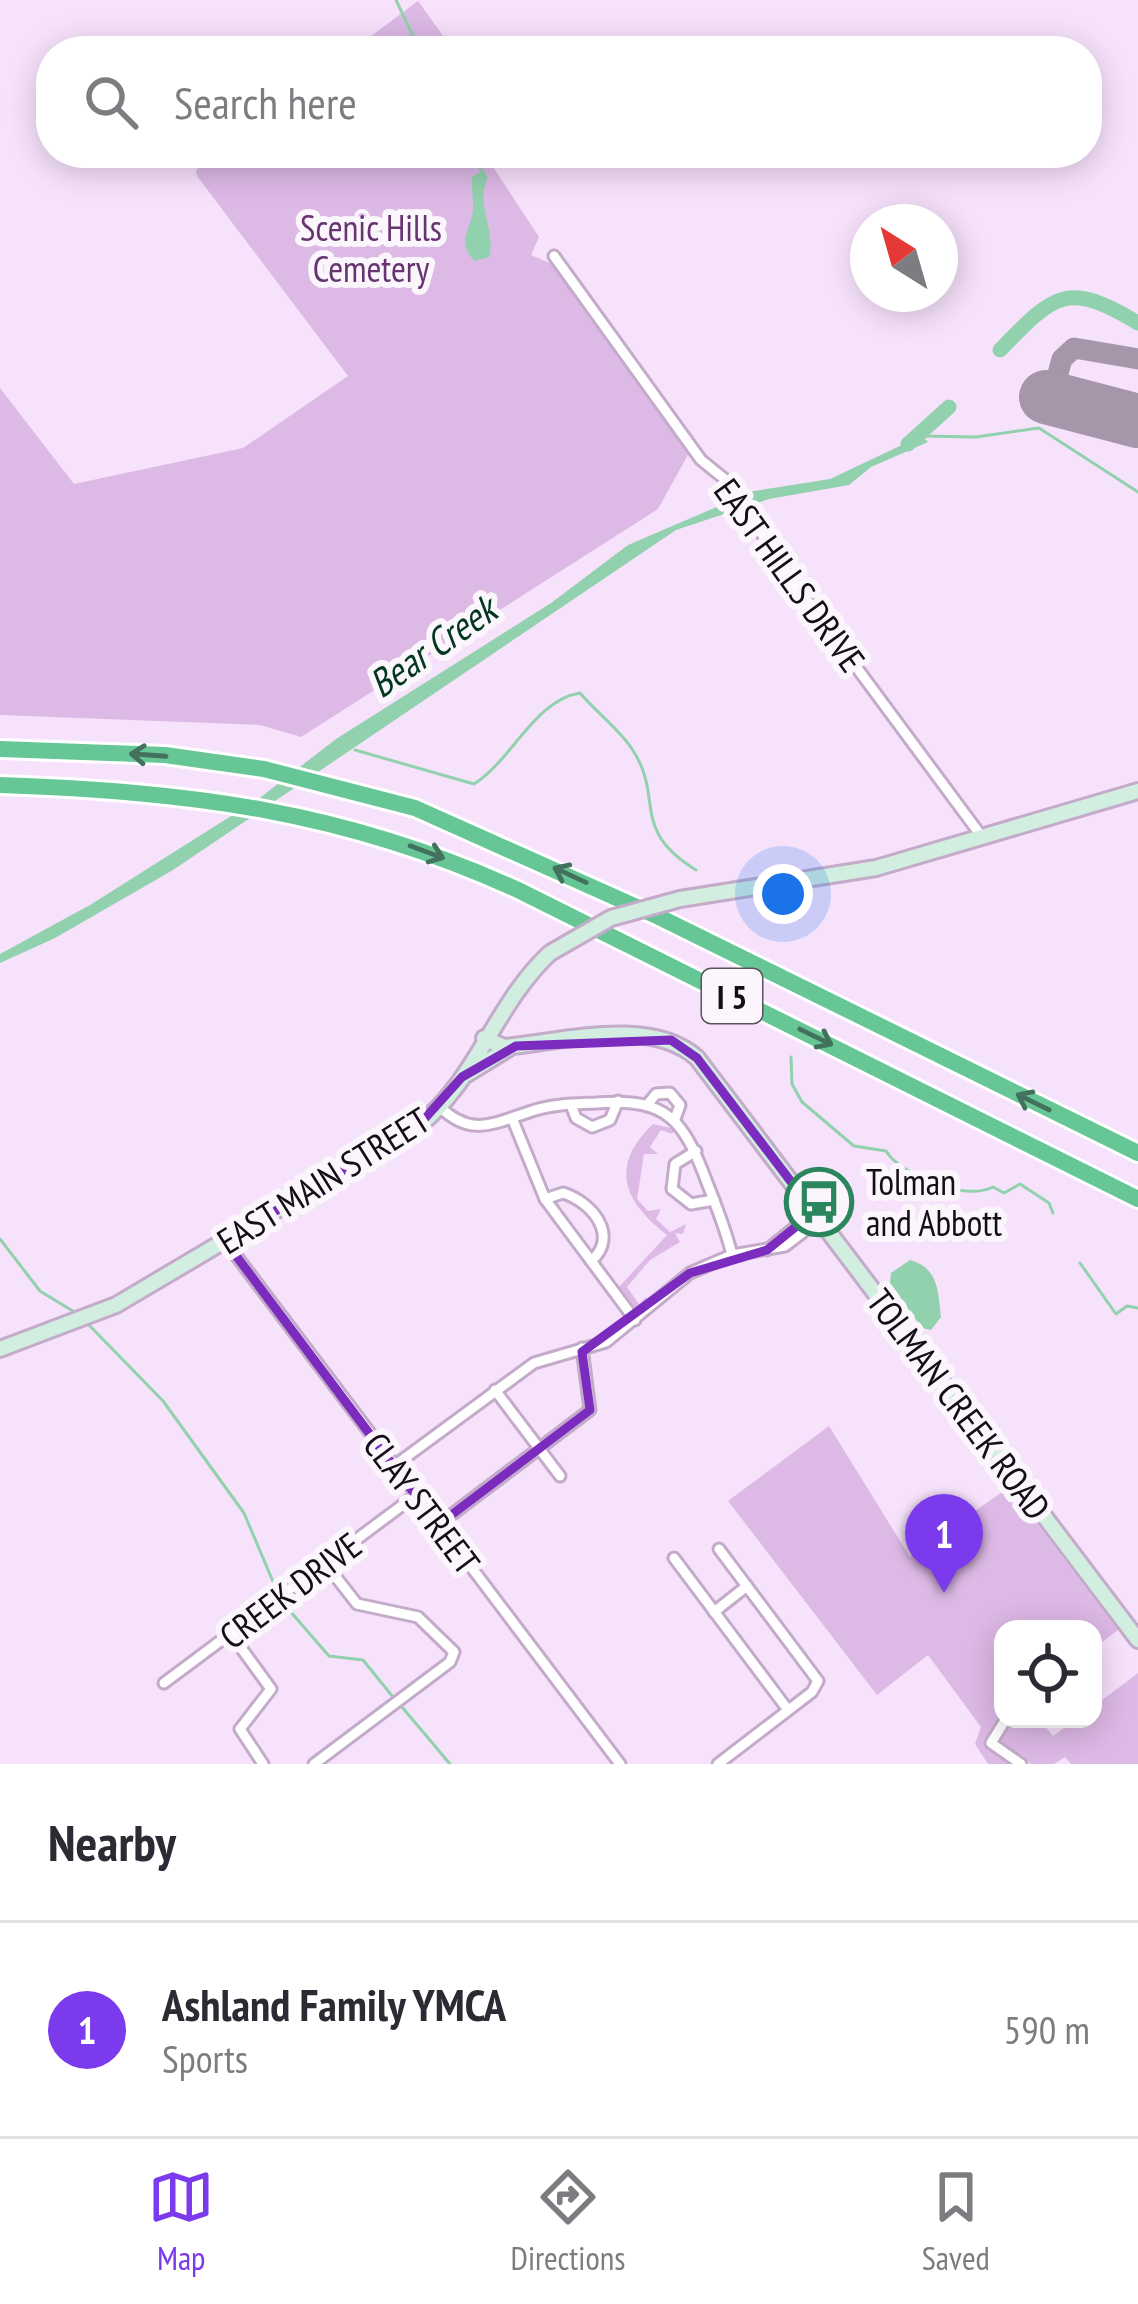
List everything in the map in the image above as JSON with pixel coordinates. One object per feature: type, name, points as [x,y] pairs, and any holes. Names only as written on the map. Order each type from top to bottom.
[{"type":"highway","name":"I 5","points":[[0,749],[165,755],[264,769],[338,785],[438,817],[574,876],[1138,1153]]},
{"type":"highway","name":"I 5","points":[[0,785],[212,798],[315,817],[445,858],[1138,1199]]},
{"type":"street","name":"EAST HILLS DRIVE","points":[[554,256],[701,460],[739,493],[783,568],[982,837]]},
{"type":"street","name":"EAST MAIN STREET","points":[[0,1349],[116,1305],[417,1127],[463,1077],[517,988],[550,953],[610,918],[680,899],[863,871],[1138,791]]},
{"type":"street","name":"TOLMAN CREEK ROAD","points":[[484,1038],[496,1046],[516,1046],[646,1035],[681,1045],[697,1058],[1138,1640]]},
{"type":"street","points":[[463,1077],[516,1046]]},
{"type":"street","points":[[647,1105],[656,1094],[670,1094],[680,1105],[675,1119]]},
{"type":"street","points":[[440,1107],[459,1124],[476,1129],[571,1105],[618,1101],[647,1105],[675,1119],[695,1151],[731,1255]]},
{"type":"street","points":[[571,1105],[576,1118],[592,1127],[610,1120],[618,1101]]},
{"type":"street","points":[[512,1118],[545,1198],[635,1320]]},
{"type":"street","points":[[695,1151],[675,1164],[672,1189],[692,1204],[714,1200]]},
{"type":"street","points":[[545,1198],[563,1193],[590,1207],[603,1237],[603,1248],[591,1261]]},
{"type":"street","points":[[394,1466],[534,1363],[606,1342],[690,1273],[731,1255],[785,1246],[817,1216]]},
{"type":"street","name":"CLAY STREET","points":[[225,1241],[620,1764]]},
{"type":"street","points":[[438,1525],[590,1410],[582,1348]]},
{"type":"street","points":[[495,1390],[560,1476]]},
{"type":"street","name":"CREEK DRIVE","points":[[164,1683],[416,1495]]},
{"type":"street","points":[[718,1764],[812,1693],[818,1681],[719,1549]]},
{"type":"street","points":[[674,1558],[788,1709]]},
{"type":"street","points":[[314,1764],[450,1663],[454,1652],[418,1617],[357,1604],[325,1563]]},
{"type":"street","points":[[714,1612],[747,1586]]},
{"type":"street","points":[[231,1634],[271,1689],[240,1729],[263,1764]]},
{"type":"street","points":[[1000,1728],[991,1743],[1021,1764]]},
{"type":"highlighted area","points":[[671,1040],[697,1058],[814,1212],[767,1250],[690,1273],[582,1352],[590,1410],[438,1525],[225,1241],[417,1127],[462,1077],[516,1046]]},
{"type":"green space","points":[[418,1],[443,36],[371,36]]},
{"type":"green space","name":"Scenic Hills Cemetery","points":[[494,168],[539,237],[531,255],[552,264],[689,453],[658,509],[301,737],[260,725],[0,715],[0,388],[74,484],[243,448],[348,376],[196,170]]},
{"type":"green space","points":[[653,1124],[675,1129],[672,1134],[661,1130],[650,1147],[658,1154],[644,1154],[637,1199],[648,1211],[661,1209],[656,1219],[670,1232],[686,1224],[683,1234],[675,1233],[680,1242],[650,1260],[627,1287],[639,1304],[646,1297],[649,1301],[636,1308],[619,1287],[667,1235],[641,1210],[627,1184],[630,1155]]},
{"type":"green space","points":[[829,1426],[910,1557],[1009,1487],[1118,1630],[1102,1642],[1102,1620],[994,1620],[994,1728],[1046,1728],[1053,1736],[1064,1728],[1102,1728],[1102,1700],[1138,1673],[1138,1764],[1071,1764],[1065,1757],[1054,1764],[1031,1764],[1022,1755],[1010,1764],[988,1764],[975,1744],[981,1727],[928,1655],[877,1695],[728,1501]]},
{"type":"shaded area","points":[[484,170],[491,247],[489,257],[475,261],[466,249],[466,237],[473,211],[472,177]]},
{"type":"shaded area","points":[[918,432],[928,442],[871,467],[849,485],[769,499],[676,530],[173,870],[55,938],[0,963],[0,954],[90,905],[261,797],[336,739],[551,603],[628,545],[754,491],[830,479],[902,445]]},
{"type":"shaded area","points":[[910,1260],[927,1269],[935,1282],[941,1317],[931,1330],[922,1328],[890,1284],[891,1273]]},
{"type":"waterway","points":[[396,0],[413,36]]},
{"type":"waterway","points":[[1000,350],[1035,316],[1063,299],[1094,301],[1138,323]]},
{"type":"waterway","points":[[908,444],[949,407]]},
{"type":"waterway","points":[[923,436],[976,437],[1039,428],[1138,492]]},
{"type":"waterway","points":[[355,750],[474,784],[550,707],[580,693],[632,749],[662,841],[696,870]]},
{"type":"waterway","points":[[791,1057],[792,1084],[802,1102],[854,1146],[886,1151],[905,1169],[950,1189],[993,1187],[1004,1193],[1020,1184],[1049,1203],[1053,1213]]},
{"type":"waterway","points":[[0,1239],[40,1291],[76,1313]]},
{"type":"waterway","points":[[1080,1263],[1116,1314],[1127,1306],[1138,1308]]},
{"type":"waterway","points":[[89,1325],[163,1401],[244,1513],[277,1591]]},
{"type":"waterway","points":[[283,1603],[329,1656],[363,1660],[393,1697]]},
{"type":"waterway","points":[[402,1707],[450,1764]]},
{"type":"taxiway","points":[[1051,399],[1062,359],[1074,348],[1138,359]]},
{"type":"runway","points":[[1046,397],[1138,421]]},
{"type":"place","name":"Tolman and Abbott","points":[[819,1202]]},
{"type":"place","name":"Ashland Family YMCA","points":[[944,1593]]},
{"type":"water label","name":"Bear Creek","points":[[432,646]]}]
